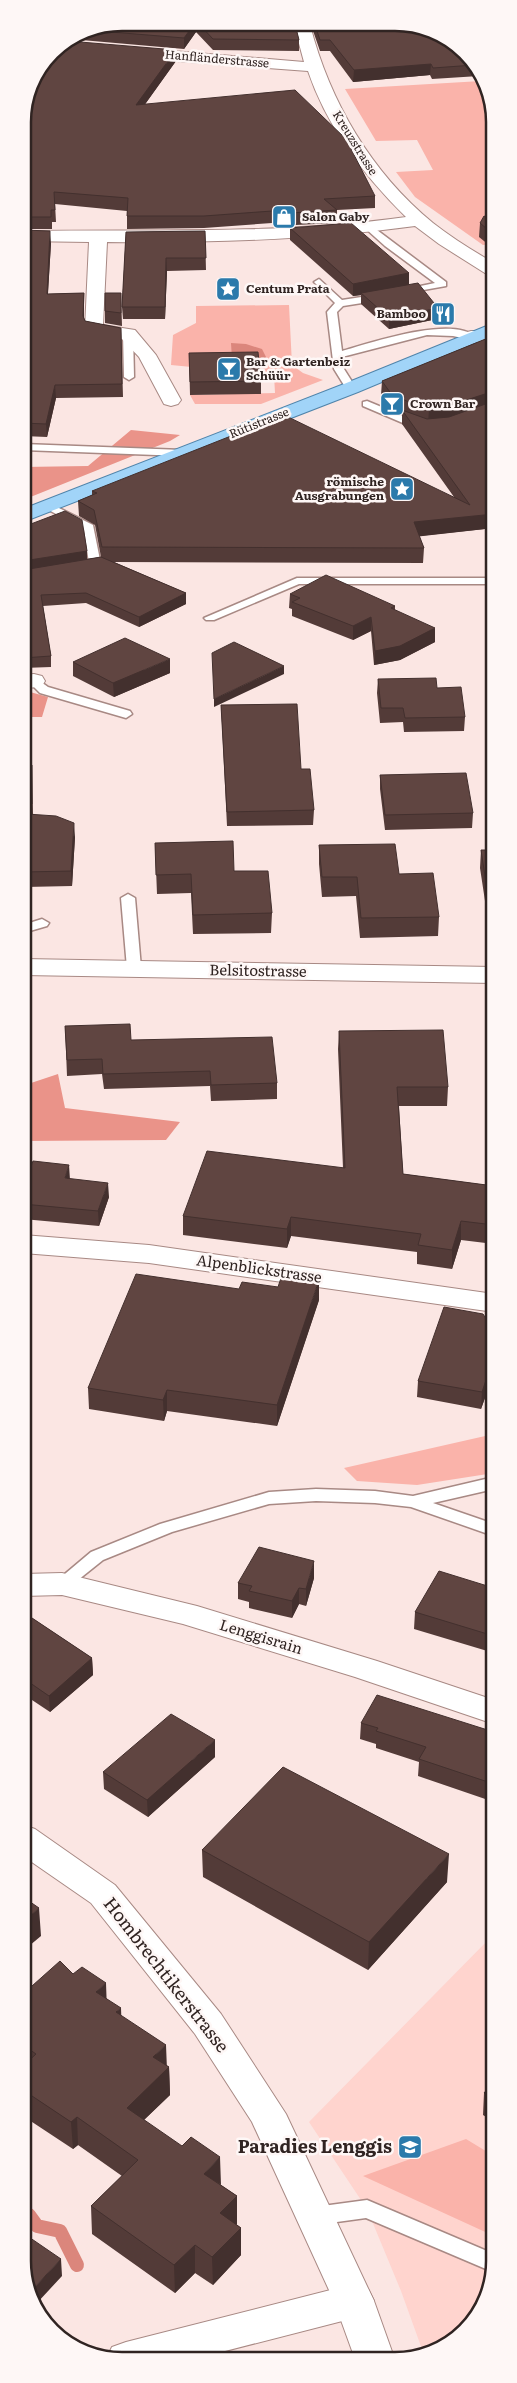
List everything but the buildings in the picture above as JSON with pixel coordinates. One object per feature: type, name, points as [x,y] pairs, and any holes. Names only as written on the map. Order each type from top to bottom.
[{"type":"main road","name":"Rütistrasse","points":[[31,513],[351,388],[486,331]]},
{"type":"street","name":"Kreuzstrasse","points":[[304,31],[318,82],[377,178],[419,220],[440,237],[486,266]]},
{"type":"street","name":"Hanfländerstrasse","points":[[121,52],[313,67]]},
{"type":"street","points":[[31,236],[251,235],[369,227],[419,220]]},
{"type":"street","points":[[98,236],[94,329],[128,334],[147,355],[171,400]]},
{"type":"street","points":[[471,337],[486,338]]},
{"type":"street","name":"Belsitostrasse","points":[[31,967],[486,975]]},
{"type":"street","name":"Alpenblickstrasse","points":[[31,1245],[149,1254],[486,1302]]},
{"type":"street","name":"Lenggisrain","points":[[31,1585],[62,1584],[186,1614],[366,1669],[486,1709]]},
{"type":"street","name":"Hombrechtikerstrasse","points":[[31,1844],[102,1894],[208,2024],[267,2114],[354,2300],[372,2352]]},
{"type":"street","points":[[153,2352],[354,2300]]},
{"type":"lane","points":[[351,388],[339,369],[332,312],[340,303],[443,284],[388,244],[369,227]]},
{"type":"lane","points":[[319,282],[340,303]]},
{"type":"lane","points":[[337,354],[426,332],[453,333],[471,337]]},
{"type":"lane","points":[[128,334],[129,377]]},
{"type":"lane","points":[[367,404],[427,429],[436,428]]},
{"type":"lane","points":[[31,448],[183,452]]},
{"type":"lane","points":[[49,506],[89,527],[95,565],[68,569]]},
{"type":"lane","points":[[210,618],[296,581],[486,581]]},
{"type":"lane","points":[[31,682],[44,690],[126,714]]},
{"type":"lane","points":[[128,898],[134,968]]},
{"type":"lane","points":[[31,927],[42,924]]},
{"type":"lane","points":[[413,1502],[486,1486]]},
{"type":"lane","points":[[62,1584],[97,1556],[166,1528],[269,1498],[316,1495],[374,1497],[413,1502],[486,1527]]},
{"type":"lane","points":[[315,2216],[367,2209],[486,2260]]},
{"type":"shaded area","points":[[476,81],[484,104],[486,122],[486,245],[483,245],[415,197],[396,172],[433,170],[417,140],[376,141],[345,89]]},
{"type":"shaded area","points":[[289,305],[292,365],[303,373],[323,380],[261,404],[195,404],[190,395],[275,393],[274,375],[171,365],[173,335],[196,323],[196,306]]},
{"type":"shaded area","points":[[231,343],[246,344],[262,349],[267,359],[232,359]]},
{"type":"shaded area","points":[[131,430],[180,435],[170,441],[31,497],[31,467],[88,466]]},
{"type":"shaded area","points":[[31,692],[48,697],[42,717],[31,717]]},
{"type":"shaded area","points":[[58,1074],[65,1108],[180,1122],[166,1140],[31,1141],[31,1083]]},
{"type":"shaded area","points":[[486,1436],[486,1474],[417,1485],[357,1481],[344,1468]]},
{"type":"shaded area","name":"Paradies Lenggis","points":[[486,1942],[486,2267],[483,2284],[476,2301],[467,2316],[455,2329],[445,2336],[421,2348],[401,2291],[367,2209],[309,2122]]},
{"type":"shaded area","points":[[466,2139],[486,2151],[486,2232],[363,2176]]},
{"type":"waterway","points":[[31,2218],[37,2226],[60,2231],[77,2265]]},
{"type":"place","name":"Salon Gaby","points":[[284,217]]},
{"type":"place","name":"Centum Prata","points":[[228,289]]},
{"type":"place","name":"Bamboo","points":[[443,314]]},
{"type":"place","name":"Bar & Gartenbeiz Schüür","points":[[229,369]]},
{"type":"place","name":"Crown Bar","points":[[392,404]]},
{"type":"place","name":"römische Ausgrabungen","points":[[402,489]]},
{"type":"place","name":"Paradies Lenggis","points":[[410,2147]]}]
